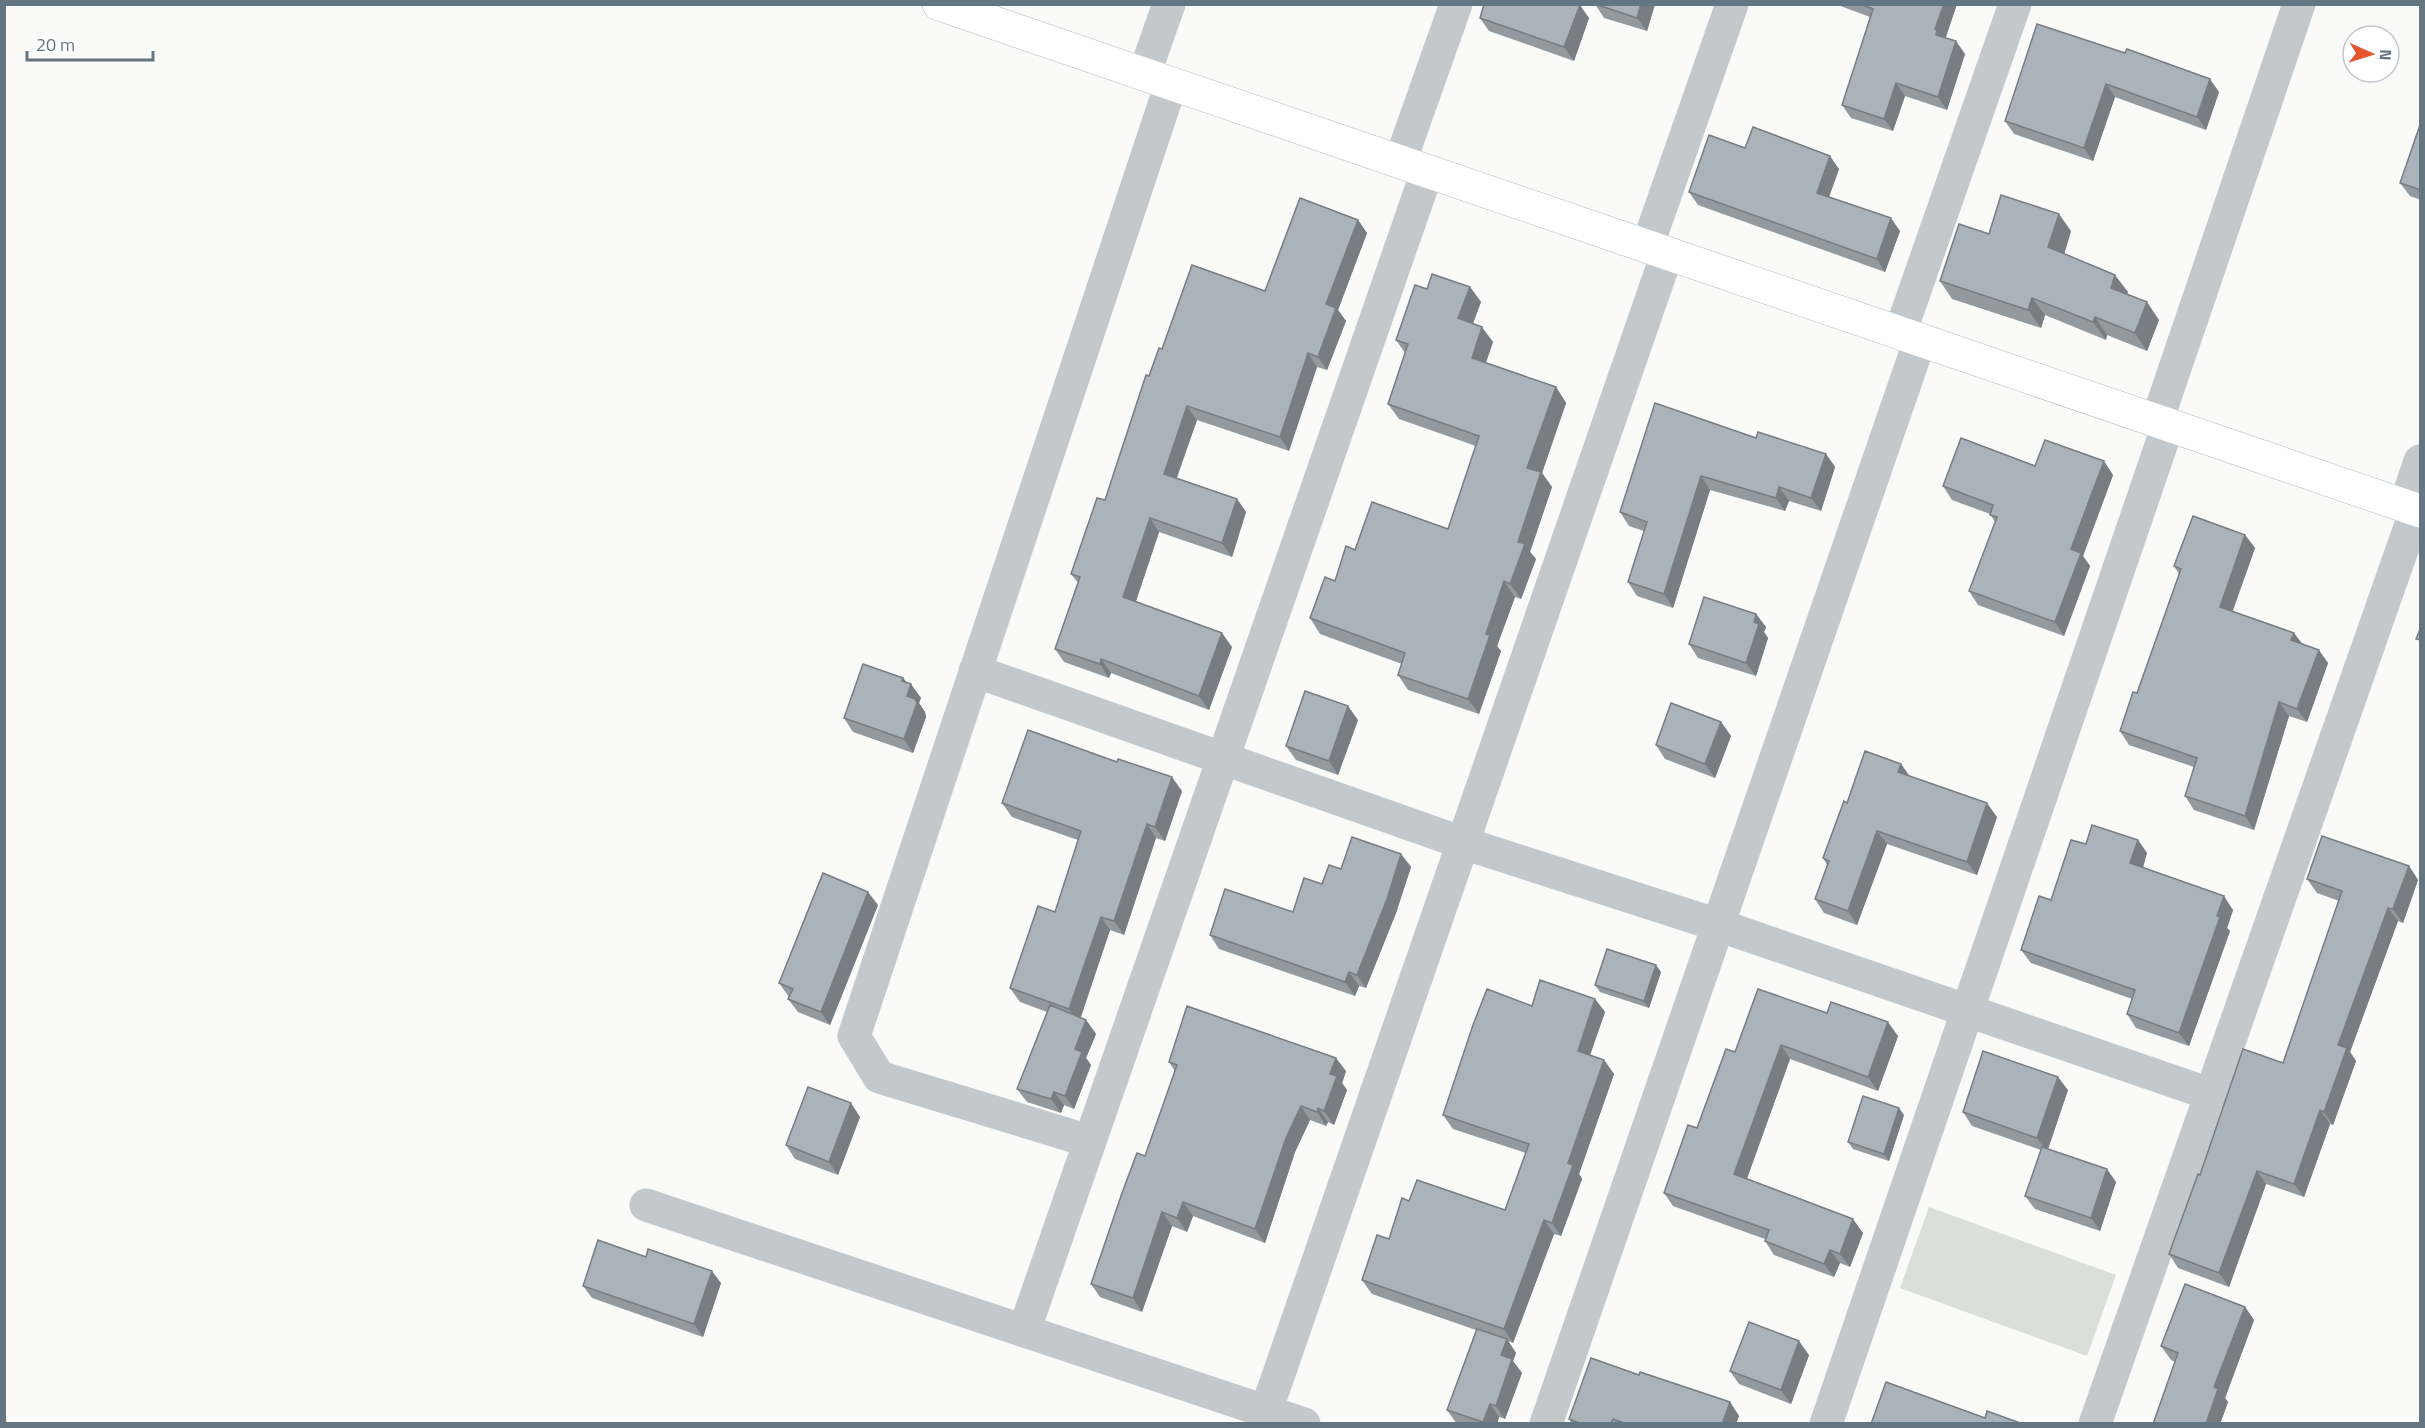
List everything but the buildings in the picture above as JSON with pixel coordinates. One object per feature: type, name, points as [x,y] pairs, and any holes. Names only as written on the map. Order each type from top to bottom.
[{"type":"street","points":[[939,4],[2414,509]]},
{"type":"street","points":[[1089,1141],[879,1077],[854,1036],[975,671],[1157,79],[1169,4]]},
{"type":"street","points":[[1023,1330],[1223,759],[1413,167],[1456,4]]},
{"type":"street","points":[[1266,1411],[1463,843],[1657,250],[1732,4]]},
{"type":"street","points":[[1546,1424],[1718,925],[1910,337],[2015,4]]},
{"type":"street","points":[[1826,1424],[1967,1011],[2299,4]]},
{"type":"street","points":[[2095,1424],[2414,509],[2421,461]]},
{"type":"street","points":[[975,671],[1463,843],[1718,925],[2210,1094]]},
{"type":"street","points":[[646,1205],[1304,1424]]},
{"type":"shaded area","points":[[1929,1207],[2116,1275],[2087,1356],[1900,1288]]}]
